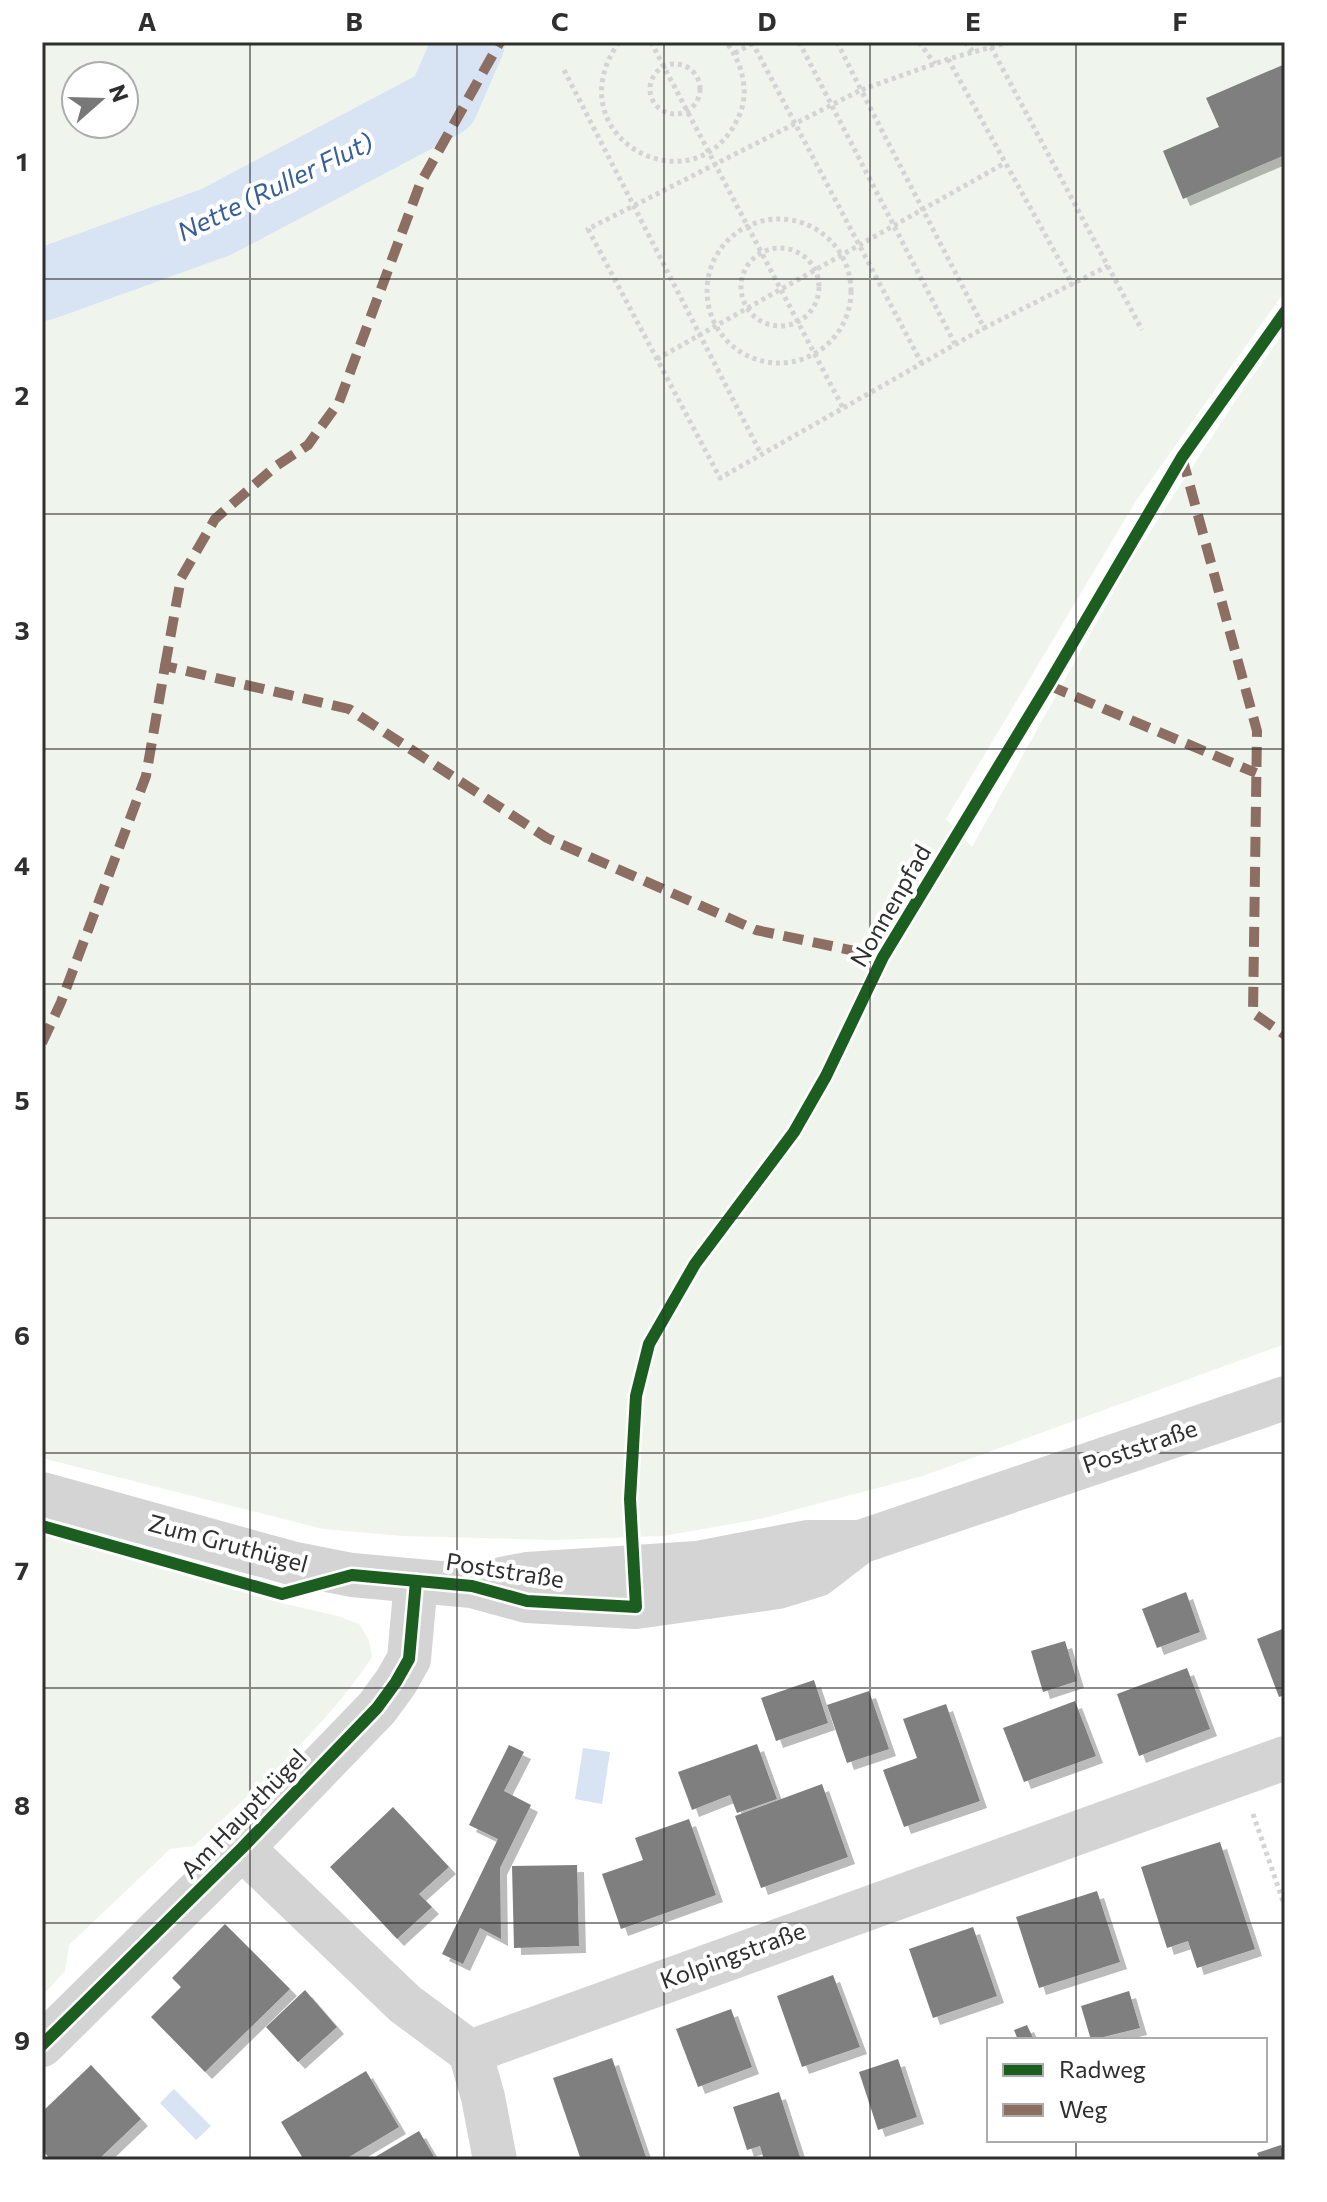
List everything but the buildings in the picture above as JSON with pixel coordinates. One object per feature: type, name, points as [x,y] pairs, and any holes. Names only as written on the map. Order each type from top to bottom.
[{"type":"street","name":"Poststraße","points":[[416,1581],[472,1586],[527,1601],[636,1607],[778,1587],[817,1575],[860,1542],[1285,1398]]},
{"type":"street","name":"Zum Gruthügel","points":[[42,1494],[291,1563],[352,1575],[416,1581]]},
{"type":"street","name":"Am Haupthügel","points":[[42,2045],[242,1848],[377,1708],[409,1659],[416,1581]]},
{"type":"street","name":"Kolpingstraße","points":[[470,2052],[1285,1758]]},
{"type":"street","points":[[242,1848],[405,2004],[470,2052],[483,2097],[495,2160]]},
{"type":"path","points":[[619,42],[607,59],[600,82],[602,107],[612,129],[628,147],[650,158],[674,162],[698,157],[719,145],[734,127],[743,106],[744,83],[735,53],[726,42]]},
{"type":"path","points":[[651,42],[843,408]]},
{"type":"path","points":[[735,53],[753,42],[922,364]]},
{"type":"path","points":[[799,42],[955,344]]},
{"type":"path","points":[[837,42],[984,328]]},
{"type":"path","points":[[919,42],[935,64]]},
{"type":"path","points":[[965,42],[973,52]]},
{"type":"path","points":[[1010,42],[948,59],[861,90],[588,229],[720,478],[984,328],[1108,266]]},
{"type":"path","points":[[991,47],[1142,330]]},
{"type":"path","points":[[948,59],[1073,285]]},
{"type":"path","points":[[681,64],[696,74],[698,99],[687,111],[671,114],[657,107],[652,100],[649,84],[658,70],[681,64]]},
{"type":"path","points":[[564,70],[761,454]]},
{"type":"path","points":[[657,359],[1005,163]]},
{"type":"path","points":[[764,220],[799,221],[816,228],[830,239],[842,255],[852,292],[849,311],[841,329],[828,345],[815,354],[793,362],[773,364],[754,359],[736,350],[716,326],[707,301],[711,266],[732,236],[748,226],[764,220]]},
{"type":"path","points":[[779,248],[792,250],[815,270],[819,291],[815,304],[797,322],[772,326],[747,309],[741,291],[742,278],[747,266],[761,253],[779,248]]},
{"type":"path","points":[[1239,1774],[1285,1907]]},
{"type":"shaded area","points":[[42,42],[1285,42],[1285,291],[1136,501],[946,819],[972,847],[1130,562],[1243,389],[1285,331],[1285,1344],[923,1476],[760,1519],[663,1536],[553,1540],[402,1536],[323,1529],[42,1458]]},
{"type":"shaded area","points":[[42,1535],[277,1602],[338,1616],[359,1624],[369,1640],[372,1657],[333,1709],[265,1779],[194,1846],[170,1849],[69,1945],[65,1971],[42,1996]]},
{"type":"water","points":[[583,1748],[610,1752],[602,1804],[575,1799]]},
{"type":"water","points":[[174,2089],[211,2126],[196,2140],[160,2103]]},
{"type":"waterway","name":"Nette (Ruller Flut)","points":[[42,285],[216,222],[443,102],[469,42]]},
{"type":"marked path","points":[[165,666],[181,578],[215,519],[276,466],[308,445],[339,402],[420,184],[500,42]]},
{"type":"marked path","points":[[1182,457],[1257,731],[1253,1013],[1285,1035]]},
{"type":"marked path","points":[[42,1043],[61,1002],[146,776],[165,666],[349,709],[547,838],[756,930],[883,957]]},
{"type":"marked path","points":[[1048,685],[1256,773]]},
{"type":"cycle path","name":"Nonnenpfad","points":[[42,1526],[282,1594],[352,1575],[472,1586],[527,1601],[636,1607],[630,1499],[636,1396],[649,1344],[695,1264],[794,1132],[826,1076],[883,957],[1182,457],[1285,312]]},
{"type":"cycle path","points":[[42,2045],[242,1848],[377,1708],[409,1659],[416,1581]]}]
